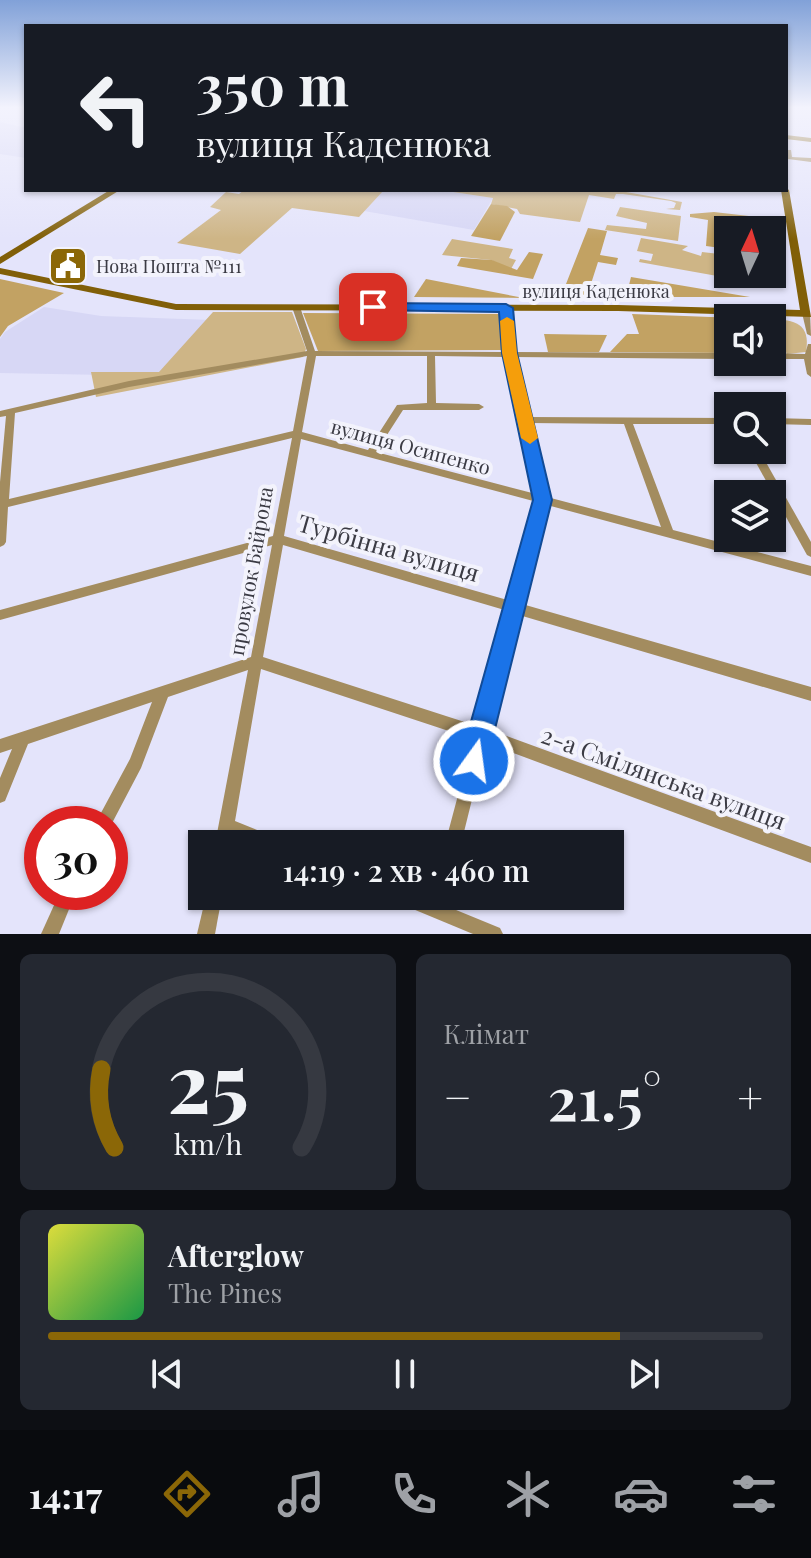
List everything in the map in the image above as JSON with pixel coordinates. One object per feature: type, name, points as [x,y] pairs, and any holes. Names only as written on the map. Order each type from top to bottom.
[{"type":"street","points":[[789,152],[790,158],[811,160]]},
{"type":"street","points":[[0,261],[113,192]]},
{"type":"street","points":[[785,192],[811,334]]},
{"type":"street","name":"вулиця Каденюка","points":[[0,271],[176,307],[506,308],[809,314]]},
{"type":"street","points":[[296,307],[312,353]]},
{"type":"street","points":[[456,830],[543,500],[509,353],[506,308]]},
{"type":"street","points":[[811,346],[808,357],[811,374]]},
{"type":"street","points":[[0,542],[6,413],[129,384],[312,353],[714,356]]},
{"type":"street","name":"провулок Байрона","points":[[226,830],[312,353]]},
{"type":"street","points":[[431,353],[432,406]]},
{"type":"street","points":[[786,356],[808,357]]},
{"type":"street","points":[[370,454],[400,407],[479,407]]},
{"type":"street","points":[[526,420],[714,421]]},
{"type":"street","points":[[627,420],[669,534]]},
{"type":"street","points":[[786,421],[811,422]]},
{"type":"street","name":"вулиця Осипенко","points":[[2,504],[296,434],[811,571]]},
{"type":"street","points":[[762,464],[811,552]]},
{"type":"street","name":"Турбінна вулиця","points":[[0,615],[278,539],[811,694]]},
{"type":"street","points":[[0,746],[256,661]]},
{"type":"street","name":"2-а Смілянська вулиця","points":[[256,661],[480,734],[811,855]]},
{"type":"street","points":[[113,806],[136,763],[163,692]]},
{"type":"street","points":[[0,796],[23,739]]},
{"type":"street","points":[[227,826],[237,830]]},
{"type":"street","points":[[50,934],[60,910]]},
{"type":"street","points":[[206,934],[211,910]]},
{"type":"street","points":[[451,910],[494,934]]},
{"type":"shaded area","points":[[0,152],[24,152],[24,158]]},
{"type":"shaded area","points":[[226,192],[382,192],[359,217],[292,208],[240,254],[177,243],[221,210],[210,207]]},
{"type":"shaded area","points":[[382,192],[453,192],[493,198],[474,230],[364,211]]},
{"type":"shaded area","points":[[453,192],[626,192],[682,202],[680,210],[666,209],[674,208],[676,203],[623,194],[616,194],[614,199],[589,195],[580,222],[520,214],[517,209],[491,204],[493,198]]},
{"type":"shaded area","points":[[491,204],[507,206],[515,212],[500,241],[471,236]]},
{"type":"shaded area","points":[[620,207],[681,216],[678,241],[605,230],[607,225],[646,229],[647,223],[616,216]]},
{"type":"shaded area","points":[[714,212],[749,216],[714,216],[714,247],[706,246],[708,220],[690,217],[690,214]]},
{"type":"shaded area","points":[[588,228],[607,231],[600,255],[618,258],[616,265],[598,262],[588,293],[599,297],[569,297],[566,284]]},
{"type":"shaded area","points":[[641,238],[688,246],[682,250],[701,256],[702,252],[714,253],[714,275],[639,262],[640,259],[651,261],[653,254],[637,251]]},
{"type":"shaded area","points":[[452,239],[513,249],[509,258],[516,260],[511,269],[491,260],[442,255]]},
{"type":"shaded area","points":[[529,252],[543,254],[533,279],[457,266],[461,258],[492,260],[517,270]]},
{"type":"shaded area","points":[[631,277],[750,297],[626,297]]},
{"type":"shaded area","points":[[0,279],[64,293],[8,326],[0,337]]},
{"type":"shaded area","points":[[426,279],[524,298],[414,297]]},
{"type":"shaded area","points":[[44,307],[101,316],[211,320],[159,376],[0,373],[0,339],[5,332]]},
{"type":"shaded area","points":[[213,312],[292,312],[306,349],[303,357],[96,397],[91,372],[159,372]]},
{"type":"shaded area","points":[[303,313],[499,314],[503,350],[318,351]]},
{"type":"shaded area","points":[[632,314],[714,317],[714,353],[610,352],[627,334],[639,334]]},
{"type":"shaded area","points":[[786,320],[803,329],[807,342],[806,352],[787,354]]},
{"type":"shaded area","points":[[544,334],[607,335],[599,352],[548,352]]},
{"type":"slow traffic","points":[[507,321],[509,353],[530,438]]},
{"type":"place","name":"Нова Пошта №111","points":[[68,266]]},
{"type":"route","points":[[373,307],[506,308],[509,353],[543,500],[474,761]]}]
